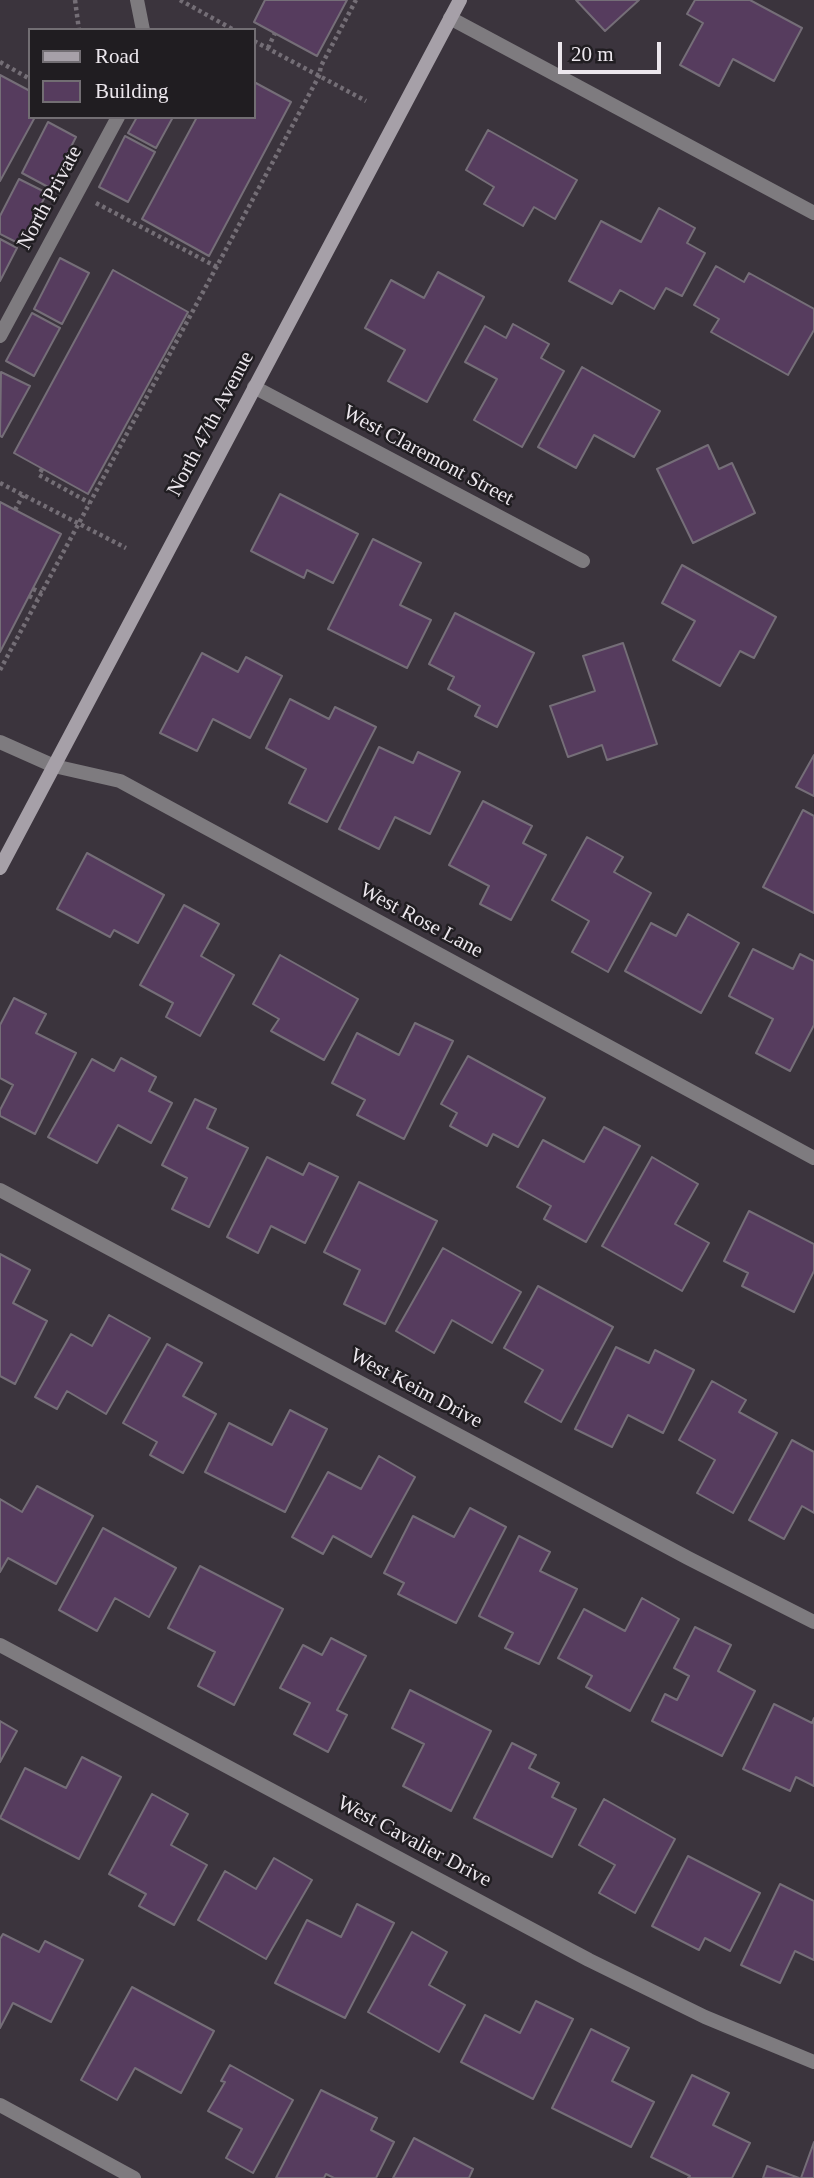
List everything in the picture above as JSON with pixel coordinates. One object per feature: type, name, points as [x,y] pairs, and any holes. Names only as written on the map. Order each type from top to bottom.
[{"type":"street","points":[[137,0],[143,28]]},
{"type":"street","name":"North 47th Avenue","points":[[0,869],[460,0]]},
{"type":"street","points":[[450,18],[814,213]]},
{"type":"street","name":"North Private","points":[[0,335],[116,119]]},
{"type":"street","name":"West Claremont Street","points":[[254,387],[583,561]]},
{"type":"street","name":"West Rose Lane","points":[[0,742],[54,766],[120,781],[814,1158]]},
{"type":"street","name":"West Keim Drive","points":[[0,1190],[641,1533],[814,1622]]},
{"type":"street","name":"West Cavalier Drive","points":[[0,1645],[589,1960],[705,2017],[814,2062]]},
{"type":"street","points":[[0,2105],[134,2178]]},
{"type":"path","points":[[75,0],[79,28]]},
{"type":"path","points":[[180,0],[230,28]]},
{"type":"path","points":[[0,670],[319,76],[321,66],[356,0]]},
{"type":"path","points":[[268,48],[275,33]]},
{"type":"path","points":[[256,42],[366,101]]},
{"type":"path","points":[[0,62],[28,78]]},
{"type":"path","points":[[77,192],[217,267]]},
{"type":"path","points":[[42,469],[39,475],[90,503]]},
{"type":"path","points":[[0,483],[126,548]]},
{"type":"path","points":[[15,510],[23,495]]},
{"type":"path","points":[[33,589],[42,593]]},
{"type":"path","points":[[29,596],[37,600]]},
{"type":"building","points":[[265,0],[347,0],[317,56],[254,22]]},
{"type":"building","points":[[576,0],[639,0],[605,31]]},
{"type":"building","points":[[695,0],[750,0],[802,28],[774,81],[733,59],[719,86],[680,65],[703,23],[687,14]]},
{"type":"building","points":[[0,75],[28,90],[28,119],[34,119],[0,181]]},
{"type":"building","points":[[256,83],[291,102],[209,256],[142,219],[196,119],[256,119]]},
{"type":"building","points":[[136,119],[172,119],[156,148],[128,133]]},
{"type":"building","points":[[48,122],[76,137],[50,188],[22,173]]},
{"type":"building","points":[[488,130],[577,180],[555,219],[534,207],[523,226],[484,204],[494,187],[466,170]]},
{"type":"building","points":[[125,136],[155,152],[128,202],[99,187]]},
{"type":"building","points":[[19,179],[47,193],[20,244],[0,234],[0,216]]},
{"type":"building","points":[[659,208],[695,228],[687,243],[705,253],[682,296],[666,288],[654,309],[620,290],[612,304],[569,281],[601,221],[641,242]]},
{"type":"building","points":[[0,239],[17,248],[0,281]]},
{"type":"building","points":[[60,258],[89,273],[62,324],[34,309]]},
{"type":"building","points":[[716,266],[744,282],[749,273],[814,309],[814,330],[788,375],[711,332],[719,319],[694,305]]},
{"type":"building","points":[[113,270],[188,312],[88,494],[14,453]]},
{"type":"building","points":[[438,272],[484,297],[427,402],[388,381],[405,350],[365,328],[391,280],[424,298]]},
{"type":"building","points":[[32,313],[60,328],[34,376],[6,361]]},
{"type":"building","points":[[513,324],[549,344],[541,358],[564,371],[522,447],[474,420],[497,379],[465,362],[485,326],[506,338]]},
{"type":"building","points":[[582,367],[660,411],[634,457],[594,435],[576,468],[538,447]]},
{"type":"building","points":[[1,372],[30,386],[2,437],[0,436]]},
{"type":"building","points":[[708,445],[719,469],[732,463],[755,513],[693,543],[657,469]]},
{"type":"building","points":[[280,494],[358,534],[333,583],[307,570],[304,578],[251,551]]},
{"type":"building","points":[[0,502],[61,534],[0,652]]},
{"type":"building","points":[[373,539],[421,563],[400,605],[431,620],[407,668],[328,629]]},
{"type":"building","points":[[682,565],[776,617],[754,658],[740,651],[720,686],[673,660],[695,621],[662,603]]},
{"type":"building","points":[[455,613],[534,653],[497,727],[475,716],[480,706],[448,689],[454,677],[429,664]]},
{"type":"building","points":[[623,643],[657,744],[607,760],[602,745],[568,757],[550,706],[595,691],[583,656]]},
{"type":"building","points":[[202,653],[238,672],[246,657],[282,676],[250,738],[213,719],[197,751],[160,733]]},
{"type":"building","points":[[290,699],[329,719],[335,707],[376,727],[327,822],[289,803],[306,769],[266,748]]},
{"type":"building","points":[[379,747],[413,763],[418,752],[460,772],[430,834],[395,817],[379,849],[339,829]]},
{"type":"building","points":[[814,755],[814,796],[796,787]]},
{"type":"building","points":[[483,801],[532,826],[523,843],[546,855],[511,920],[480,904],[489,886],[449,865]]},
{"type":"building","points":[[803,810],[814,816],[814,913],[763,887]]},
{"type":"building","points":[[587,837],[623,857],[614,872],[651,893],[608,972],[572,952],[589,921],[552,900]]},
{"type":"building","points":[[87,853],[164,895],[138,943],[114,930],[110,937],[57,909]]},
{"type":"building","points":[[184,905],[219,924],[201,956],[234,975],[200,1036],[166,1017],[173,1003],[140,985]]},
{"type":"building","points":[[688,914],[739,943],[701,1013],[625,971],[651,923],[676,936]]},
{"type":"building","points":[[753,949],[793,969],[800,954],[814,961],[814,1025],[790,1071],[756,1053],[773,1019],[729,996]]},
{"type":"building","points":[[280,955],[358,999],[324,1060],[271,1031],[279,1019],[253,1004]]},
{"type":"building","points":[[14,998],[46,1014],[36,1033],[76,1053],[35,1134],[0,1116],[0,1110],[13,1085],[0,1078],[0,1025]]},
{"type":"building","points":[[415,1023],[453,1041],[404,1139],[357,1115],[365,1100],[332,1083],[357,1033],[399,1055]]},
{"type":"building","points":[[468,1056],[545,1098],[518,1147],[493,1134],[487,1146],[450,1126],[457,1113],[441,1104]]},
{"type":"building","points":[[121,1058],[156,1077],[149,1091],[172,1103],[151,1143],[118,1125],[97,1163],[48,1137],[92,1059],[114,1071]]},
{"type":"building","points":[[195,1099],[216,1109],[207,1128],[248,1148],[209,1227],[172,1209],[187,1178],[162,1165]]},
{"type":"building","points":[[604,1127],[640,1146],[586,1242],[544,1219],[551,1206],[517,1187],[543,1140],[584,1162]]},
{"type":"building","points":[[267,1157],[303,1175],[309,1163],[338,1177],[305,1243],[271,1226],[258,1253],[227,1237]]},
{"type":"building","points":[[652,1157],[698,1184],[675,1224],[709,1243],[682,1291],[602,1246]]},
{"type":"building","points":[[359,1182],[437,1221],[385,1324],[344,1304],[360,1270],[324,1252]]},
{"type":"building","points":[[749,1211],[814,1244],[814,1271],[794,1312],[742,1286],[748,1273],[724,1261]]},
{"type":"building","points":[[443,1248],[521,1292],[492,1343],[452,1320],[434,1353],[396,1331]]},
{"type":"building","points":[[0,1254],[30,1270],[13,1303],[47,1321],[15,1384],[0,1376]]},
{"type":"building","points":[[538,1286],[613,1327],[561,1422],[525,1402],[543,1370],[504,1348]]},
{"type":"building","points":[[109,1315],[150,1338],[106,1414],[67,1391],[57,1409],[35,1397],[71,1334],[92,1346]]},
{"type":"building","points":[[167,1344],[202,1363],[183,1396],[216,1414],[183,1473],[150,1455],[157,1442],[123,1423]]},
{"type":"building","points":[[616,1347],[649,1363],[655,1350],[694,1370],[663,1433],[628,1415],[612,1447],[575,1429]]},
{"type":"building","points":[[712,1381],[746,1400],[739,1412],[777,1433],[733,1513],[697,1493],[715,1460],[679,1440]]},
{"type":"building","points":[[290,1410],[327,1429],[285,1512],[205,1472],[229,1423],[272,1445]]},
{"type":"building","points":[[792,1440],[814,1452],[814,1513],[802,1506],[784,1539],[749,1520]]},
{"type":"building","points":[[379,1456],[415,1477],[371,1557],[333,1536],[323,1554],[292,1537],[328,1472],[361,1489]]},
{"type":"building","points":[[37,1486],[93,1516],[56,1584],[8,1558],[0,1572],[0,1499],[22,1512]]},
{"type":"building","points":[[470,1508],[506,1527],[456,1623],[398,1594],[404,1583],[384,1573],[413,1516],[454,1537]]},
{"type":"building","points":[[103,1528],[176,1568],[149,1617],[115,1598],[97,1631],[59,1610]]},
{"type":"building","points":[[519,1536],[550,1552],[540,1571],[577,1589],[539,1664],[505,1648],[513,1633],[479,1616]]},
{"type":"building","points":[[200,1566],[283,1609],[234,1705],[198,1686],[215,1652],[168,1628]]},
{"type":"building","points":[[642,1598],[679,1619],[630,1711],[586,1687],[592,1676],[558,1658],[584,1609],[625,1631]]},
{"type":"building","points":[[695,1627],[731,1645],[718,1671],[755,1691],[722,1756],[652,1721],[665,1694],[677,1700],[689,1676],[674,1668]]},
{"type":"building","points":[[331,1638],[366,1656],[337,1710],[347,1715],[328,1752],[294,1734],[310,1703],[280,1688],[303,1645],[322,1655]]},
{"type":"building","points":[[410,1690],[491,1731],[451,1811],[403,1786],[424,1744],[392,1728]]},
{"type":"building","points":[[774,1704],[812,1723],[814,1718],[814,1786],[796,1777],[790,1791],[743,1769]]},
{"type":"building","points":[[0,1721],[17,1731],[0,1762]]},
{"type":"building","points":[[512,1743],[536,1755],[529,1768],[559,1783],[552,1797],[576,1809],[552,1857],[474,1818]]},
{"type":"building","points":[[82,1757],[121,1777],[79,1859],[0,1818],[25,1768],[66,1788]]},
{"type":"building","points":[[152,1794],[188,1814],[171,1845],[207,1865],[174,1925],[139,1906],[146,1894],[109,1874]]},
{"type":"building","points":[[604,1799],[675,1839],[635,1913],[599,1893],[615,1865],[579,1845]]},
{"type":"building","points":[[688,1856],[760,1893],[730,1951],[705,1938],[699,1950],[652,1926]]},
{"type":"building","points":[[274,1858],[312,1880],[266,1959],[198,1920],[225,1871],[256,1889]]},
{"type":"building","points":[[780,1884],[814,1901],[814,1960],[795,1951],[780,1983],[741,1965]]},
{"type":"building","points":[[357,1904],[394,1923],[345,2018],[275,1983],[307,1920],[341,1937]]},
{"type":"building","points":[[412,1932],[447,1952],[429,1985],[465,2005],[439,2052],[368,2012]]},
{"type":"building","points":[[3,1934],[39,1952],[45,1941],[83,1960],[51,2022],[13,2003],[0,2028],[0,1939]]},
{"type":"building","points":[[132,1987],[214,2031],[181,2093],[135,2068],[117,2100],[81,2080]]},
{"type":"building","points":[[536,2001],[573,2019],[533,2099],[461,2062],[485,2015],[520,2033]]},
{"type":"building","points":[[591,2029],[629,2048],[612,2081],[654,2102],[631,2147],[552,2108]]},
{"type":"building","points":[[230,2065],[293,2100],[253,2173],[226,2158],[242,2129],[208,2111],[225,2082],[221,2081]]},
{"type":"building","points":[[692,2075],[729,2093],[713,2125],[750,2143],[732,2178],[688,2178],[690,2176],[651,2157]]},
{"type":"building","points":[[321,2090],[377,2118],[371,2130],[394,2142],[376,2178],[334,2178],[326,2174],[324,2178],[276,2178]]},
{"type":"building","points":[[414,2138],[473,2169],[469,2178],[393,2178]]},
{"type":"building","points":[[814,2142],[814,2178],[801,2178]]},
{"type":"building","points":[[767,2166],[799,2178],[763,2178]]}]
